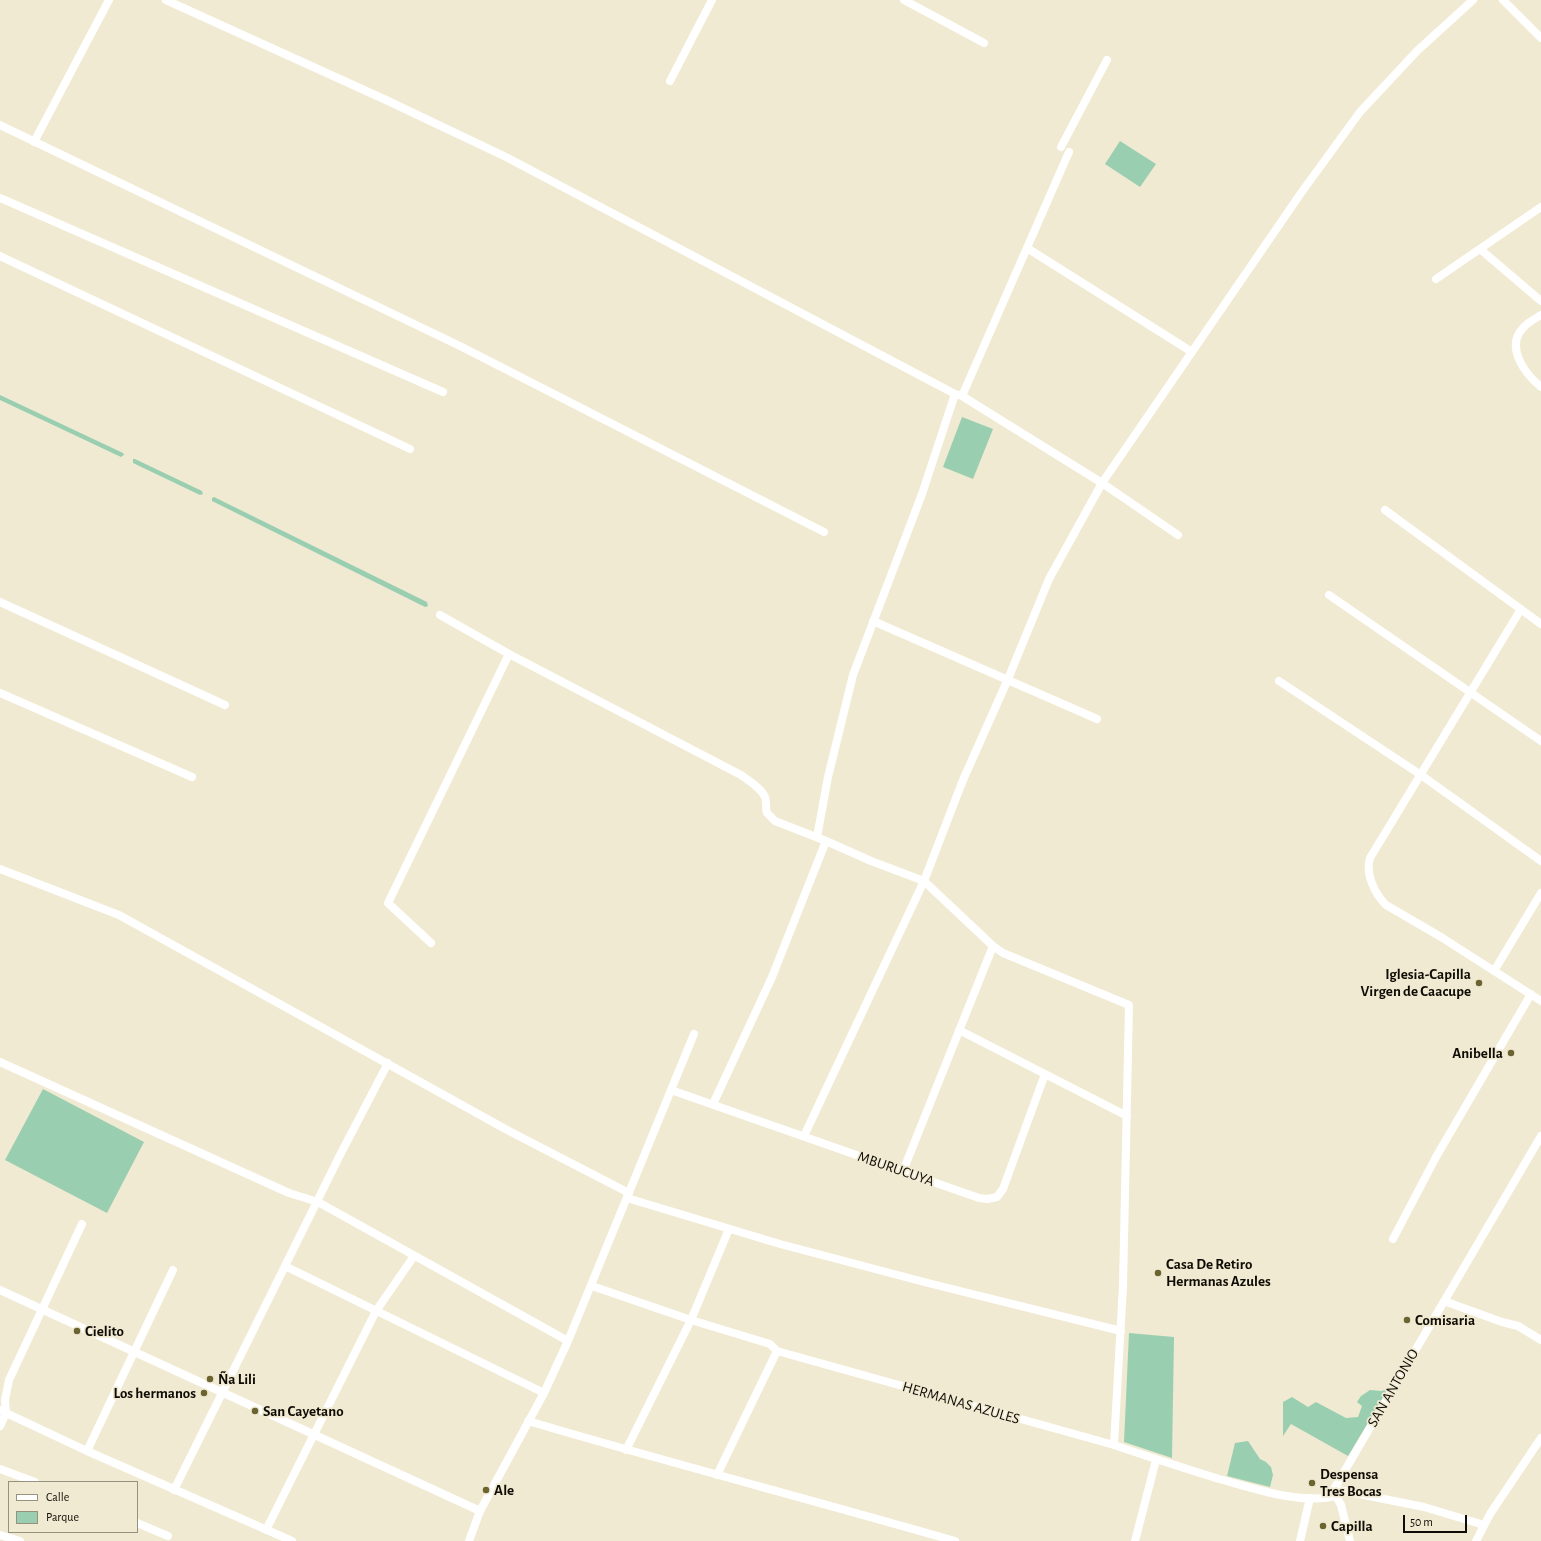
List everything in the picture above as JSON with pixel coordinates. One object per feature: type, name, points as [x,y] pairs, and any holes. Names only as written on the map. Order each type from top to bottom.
[{"type":"street","points":[[34,142],[109,0]]},
{"type":"street","points":[[166,0],[379,97],[506,157],[958,395],[1102,483],[1178,535]]},
{"type":"street","points":[[670,81],[712,0]]},
{"type":"street","points":[[904,0],[984,43]]},
{"type":"street","points":[[804,1136],[924,880],[963,780],[1008,680],[1049,579],[1102,483],[1301,193],[1360,112],[1417,51],[1473,0]]},
{"type":"street","points":[[1503,0],[1541,38]]},
{"type":"street","points":[[1061,147],[1107,60]]},
{"type":"street","points":[[0,125],[460,346],[824,532]]},
{"type":"street","points":[[817,837],[828,777],[853,674],[958,395],[1027,248],[1069,152]]},
{"type":"street","points":[[0,198],[443,392]]},
{"type":"street","points":[[1436,279],[1541,207]]},
{"type":"street","points":[[1027,248],[1192,352]]},
{"type":"street","points":[[1480,249],[1541,301]]},
{"type":"street","points":[[0,256],[410,449]]},
{"type":"street","points":[[1541,315],[1522,329],[1516,345],[1516,352],[1527,374],[1541,387]]},
{"type":"street","points":[[1385,510],[1541,624]]},
{"type":"street","points":[[1329,595],[1541,741]]},
{"type":"street","points":[[0,602],[226,705]]},
{"type":"street","points":[[1521,609],[1370,858],[1368,870],[1370,878],[1381,899],[1386,905],[1541,1001]]},
{"type":"street","points":[[440,615],[508,654],[741,775],[763,793],[766,798],[766,810],[768,815],[775,821],[817,837],[871,861],[924,880],[993,946],[1003,953],[1129,1005],[1121,1331],[1114,1445]]},
{"type":"street","points":[[873,621],[1097,718]]},
{"type":"street","points":[[431,943],[388,903],[508,654]]},
{"type":"street","points":[[1279,681],[1421,775],[1541,861]]},
{"type":"street","points":[[0,693],[192,777]]},
{"type":"street","points":[[713,1104],[772,977],[826,841]]},
{"type":"street","points":[[0,869],[119,915],[628,1196],[729,1229],[928,1283],[1121,1331]]},
{"type":"street","points":[[1494,971],[1541,893]]},
{"type":"street","points":[[902,1171],[993,946]]},
{"type":"street","points":[[1393,1239],[1436,1157],[1531,994]]},
{"type":"street","points":[[959,1030],[1127,1116]]},
{"type":"street","points":[[469,1541],[480,1511],[544,1393],[568,1341],[592,1286],[694,1034]]},
{"type":"street","points":[[0,1062],[288,1193],[318,1202],[568,1341]]},
{"type":"street","points":[[174,1490],[339,1157],[388,1063]]},
{"type":"street","name":"MBURUCUYA","points":[[671,1090],[979,1198],[986,1199],[997,1197],[1003,1189],[1045,1074]]},
{"type":"street","name":"SAN ANTONIO","points":[[1335,1492],[1444,1301],[1541,1136]]},
{"type":"street","points":[[0,1426],[9,1380],[82,1224]]},
{"type":"street","points":[[626,1450],[690,1320],[729,1229]]},
{"type":"street","points":[[266,1530],[376,1311],[414,1256]]},
{"type":"street","points":[[285,1266],[544,1393]]},
{"type":"street","points":[[87,1451],[173,1270]]},
{"type":"street","name":"HERMANAS AZULES","points":[[592,1286],[690,1320],[770,1344],[777,1351],[1114,1445],[1156,1460],[1260,1490],[1293,1497],[1326,1499],[1335,1492],[1424,1507],[1484,1525]]},
{"type":"street","points":[[0,1290],[480,1511]]},
{"type":"street","points":[[1444,1301],[1502,1322],[1518,1326],[1541,1340]]},
{"type":"street","points":[[717,1475],[777,1351]]},
{"type":"street","points":[[3,1411],[87,1451],[292,1541]]},
{"type":"street","points":[[528,1422],[870,1516],[955,1541]]},
{"type":"street","points":[[1476,1541],[1490,1514],[1541,1438]]},
{"type":"street","points":[[1135,1541],[1156,1460]]},
{"type":"street","points":[[0,1469],[32,1481]]},
{"type":"street","points":[[1335,1492],[1341,1505],[1350,1541]]},
{"type":"street","points":[[1300,1541],[1310,1498]]},
{"type":"street","points":[[138,1522],[168,1536]]},
{"type":"street","points":[[0,1535],[20,1541]]},
{"type":"green space","points":[[1120,141],[1156,164],[1140,187],[1105,164]]},
{"type":"green space","points":[[0,395],[123,453],[124,455],[121,457],[0,400]]},
{"type":"green space","points":[[962,417],[993,429],[973,479],[943,467]]},
{"type":"green space","points":[[133,459],[202,491],[203,494],[200,495],[133,463]]},
{"type":"green space","points":[[214,497],[427,602],[428,606],[425,607],[212,501],[212,498]]},
{"type":"green space","points":[[43,1089],[144,1142],[107,1213],[5,1160]]},
{"type":"green space","points":[[1129,1333],[1174,1337],[1172,1458],[1124,1442]]},
{"type":"green space","points":[[1389,1388],[1348,1456],[1291,1424],[1283,1436],[1283,1402],[1292,1397],[1308,1407],[1316,1402],[1346,1418],[1358,1417],[1362,1406],[1357,1402],[1361,1396],[1370,1390],[1382,1391]]},
{"type":"green space","points":[[1248,1441],[1260,1459],[1271,1467],[1273,1475],[1270,1487],[1227,1476],[1235,1443]]},
{"type":"place","name":"Iglesia-Capilla Virgen de Caacupe","points":[[1479,983]]},
{"type":"place","name":"Anibella","points":[[1511,1053]]},
{"type":"place","name":"Casa De Retiro Hermanas Azules","points":[[1158,1273]]},
{"type":"place","name":"Comisaria","points":[[1407,1320]]},
{"type":"place","name":"Cielito","points":[[77,1331]]},
{"type":"place","name":"Ña Lili","points":[[210,1379]]},
{"type":"place","name":"Los hermanos","points":[[204,1393]]},
{"type":"place","name":"San Cayetano","points":[[255,1411]]},
{"type":"place","name":"Despensa Tres Bocas","points":[[1312,1483]]},
{"type":"place","name":"Ale","points":[[486,1490]]},
{"type":"place","name":"Capilla","points":[[1323,1526]]}]
